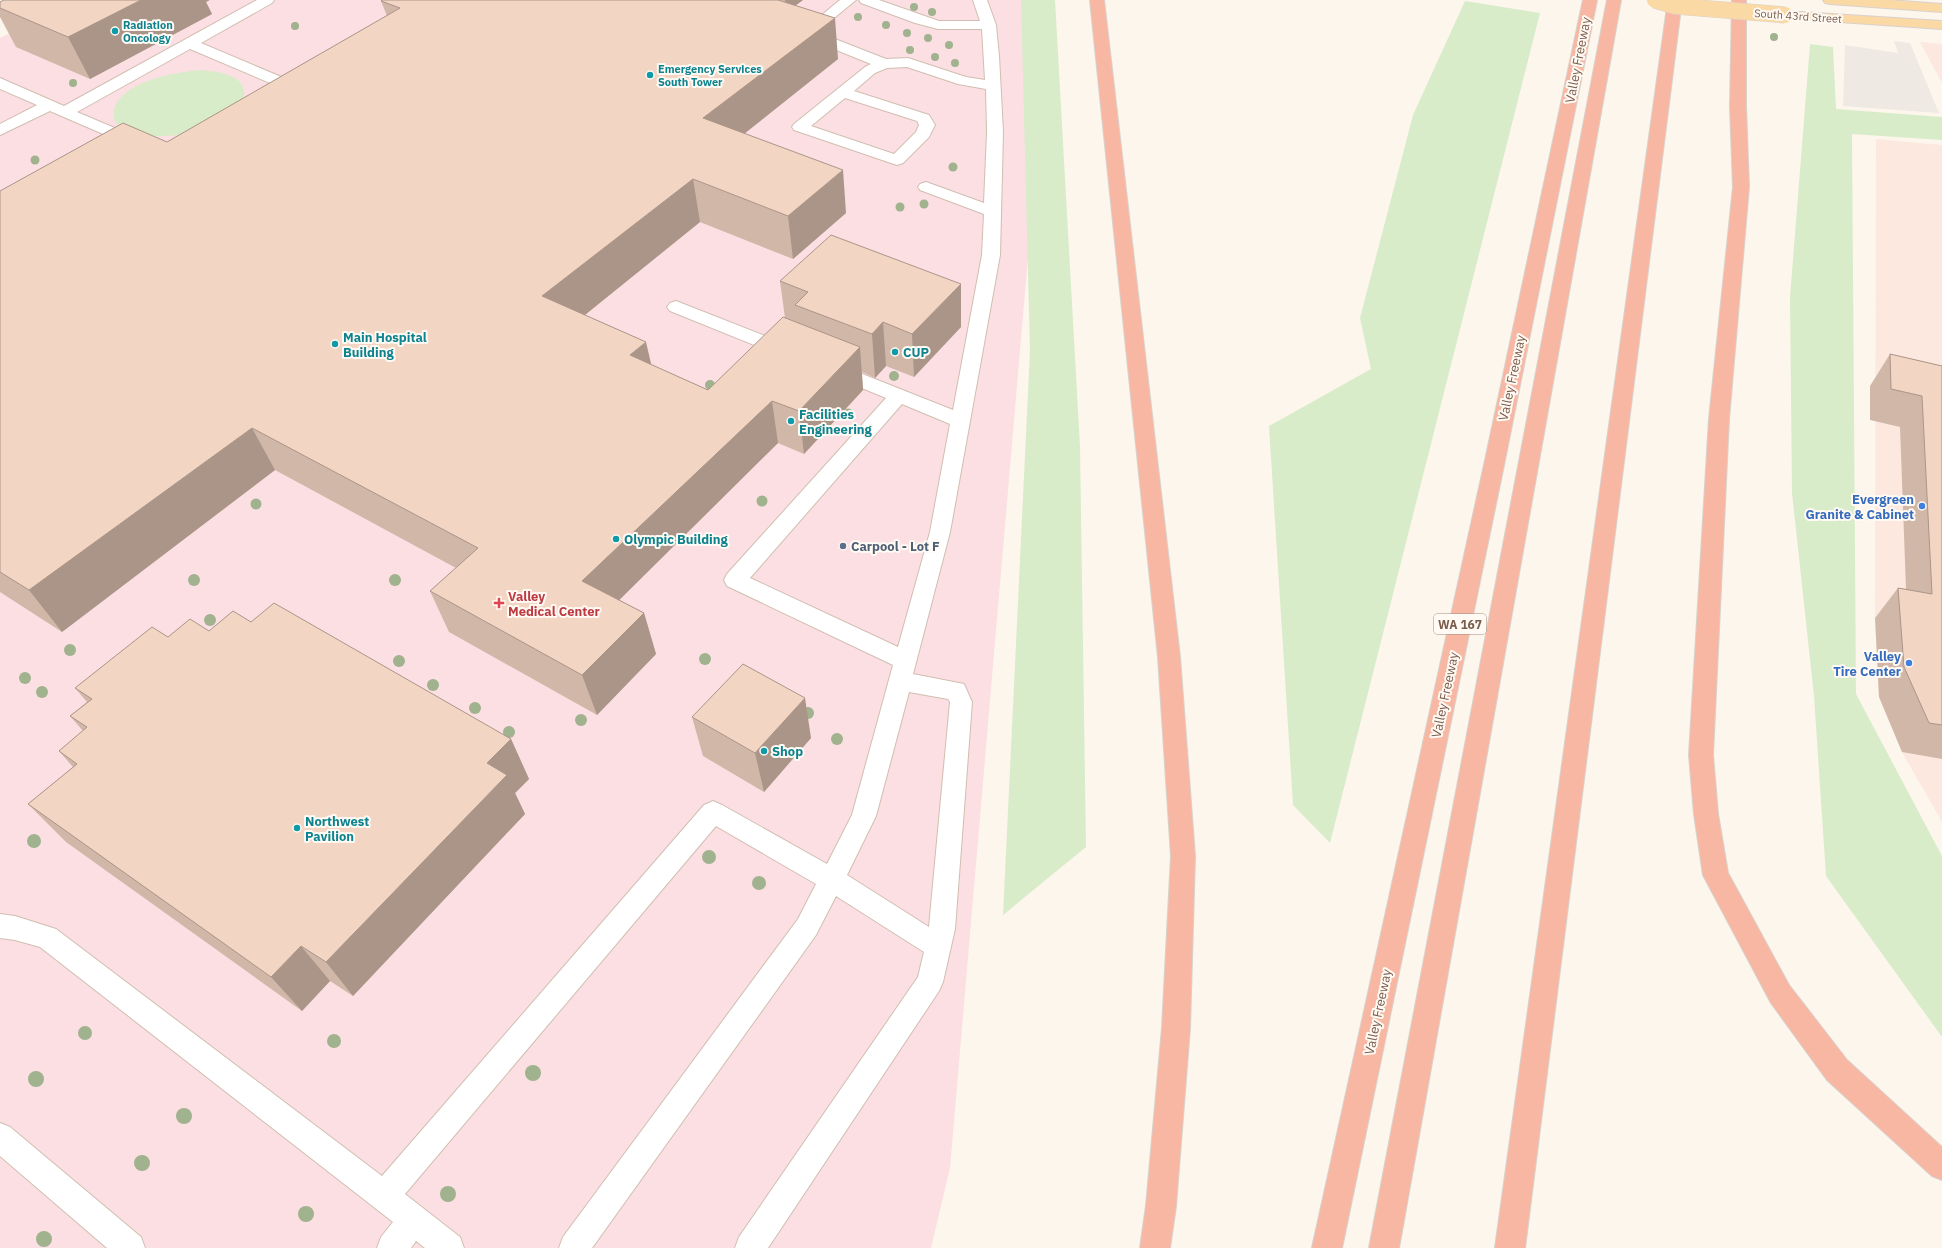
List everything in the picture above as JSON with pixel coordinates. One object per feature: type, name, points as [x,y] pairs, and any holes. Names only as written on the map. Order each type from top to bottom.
[{"type":"highway","points":[[1097,0],[1168,657],[1183,856],[1176,1028],[1161,1206],[1155,1248]]},
{"type":"highway","name":"Valley Freeway","points":[[1328,1248],[1492,473],[1590,0]]},
{"type":"highway","points":[[1384,1248],[1614,0]]},
{"type":"highway","points":[[1510,1248],[1675,0]]},
{"type":"highway","points":[[1739,0],[1738,107],[1740,187],[1719,419],[1701,755],[1706,814],[1716,875],[1780,994],[1838,1070],[1942,1166]]},
{"type":"main road","name":"South 43rd Street","points":[[1655,0],[1675,6],[1942,26]]},
{"type":"main road","name":"South 43rd Street","points":[[1830,0],[1942,8]]},
{"type":"lane","points":[[65,112],[267,0]]},
{"type":"lane","points":[[807,33],[849,0]]},
{"type":"lane","points":[[866,0],[938,25],[989,25]]},
{"type":"lane","points":[[574,1248],[807,927],[864,816],[940,532],[990,255],[995,132],[989,25],[980,0]]},
{"type":"lane","points":[[792,25],[807,33],[884,64]]},
{"type":"lane","points":[[189,44],[300,90],[286,98]]},
{"type":"lane","points":[[843,92],[923,118],[927,125],[923,134],[896,160],[800,127],[870,70],[884,64],[908,62],[963,81],[993,86]]},
{"type":"lane","points":[[0,83],[151,149]]},
{"type":"lane","points":[[0,130],[49,105]]},
{"type":"lane","points":[[926,187],[992,211]]},
{"type":"lane","points":[[676,307],[960,420]]},
{"type":"lane","points":[[750,1248],[930,982],[942,929],[961,702],[956,691],[903,671],[735,580],[898,396]]},
{"type":"lane","points":[[384,1196],[713,812],[832,879],[938,947]]},
{"type":"lane","points":[[0,926],[15,928],[47,937],[384,1196],[449,1248]]},
{"type":"lane","points":[[0,1137],[130,1248]]},
{"type":"lane","points":[[392,1248],[414,1220]]},
{"type":"shaded area","name":"Valley Medical Center","points":[[80,0],[1050,0],[950,1168],[931,1248],[0,1248],[0,38]]},
{"type":"shaded area","points":[[1894,41],[1910,43],[1939,113],[1843,106],[1845,45],[1898,53]]},
{"type":"shaded area","points":[[1920,42],[1942,44],[1942,83]]},
{"type":"shaded area","points":[[1876,139],[1942,145],[1942,822],[1902,752],[1879,697],[1875,618]]},
{"type":"green space","points":[[1021,0],[1055,0],[1080,446],[1086,847],[1003,915],[1030,351]]},
{"type":"green space","points":[[1465,1],[1540,13],[1330,843],[1293,805],[1269,426],[1371,369],[1360,318],[1413,115]]},
{"type":"green space","points":[[1810,44],[1833,47],[1836,109],[1942,117],[1942,140],[1852,134],[1856,694],[1942,856],[1942,1037],[1826,876],[1814,696],[1792,493],[1790,297]]},
{"type":"green space","points":[[201,70],[225,74],[239,81],[243,86],[244,94],[242,103],[192,132],[172,136],[132,133],[121,128],[115,121],[114,111],[118,101],[127,92],[138,85],[165,76]]},
{"type":"building","points":[[4,0],[141,0],[68,37],[0,8],[0,2]]},
{"type":"building","name":"Main Hospital Building","points":[[778,0],[835,18],[703,118],[843,170],[788,216],[693,179],[542,296],[646,342],[630,355],[708,390],[783,317],[860,347],[799,411],[772,401],[582,581],[644,613],[582,675],[430,591],[478,548],[252,428],[29,590],[0,572],[0,191],[123,123],[167,142],[400,8],[381,1]]},
{"type":"building","points":[[831,235],[961,284],[912,334],[883,322],[872,334],[795,305],[808,292],[780,281]]},
{"type":"building","points":[[1890,354],[1942,366],[1942,725],[1929,723],[1904,667],[1898,588],[1932,594],[1922,396],[1891,389]]},
{"type":"building","name":"Northwest Pavilion","points":[[274,603],[511,739],[487,763],[507,775],[326,962],[301,946],[271,977],[28,804],[77,764],[59,751],[87,727],[70,716],[92,699],[75,688],[152,627],[168,637],[190,619],[209,631],[233,611],[251,622]]},
{"type":"building","points":[[743,664],[805,698],[755,753],[692,717]]},
{"type":"place","name":"Radiation Oncology","points":[[115,31]]},
{"type":"place","name":"Emergency Services South Tower","points":[[650,75]]},
{"type":"place","name":"Main Hospital Building","points":[[335,344]]},
{"type":"place","name":"CUP","points":[[895,352]]},
{"type":"place","name":"Facilities Engineering","points":[[791,421]]},
{"type":"place","name":"Evergreen Granite & Cabinet","points":[[1922,506]]},
{"type":"place","name":"Olympic Building","points":[[616,539]]},
{"type":"place","name":"Carpool - Lot F","points":[[843,546]]},
{"type":"place","name":"Valley Medical Center","points":[[499,603]]},
{"type":"place","name":"Valley Tire Center","points":[[1909,663]]},
{"type":"place","name":"Shop","points":[[764,751]]},
{"type":"place","name":"Northwest Pavilion","points":[[297,828]]}]
